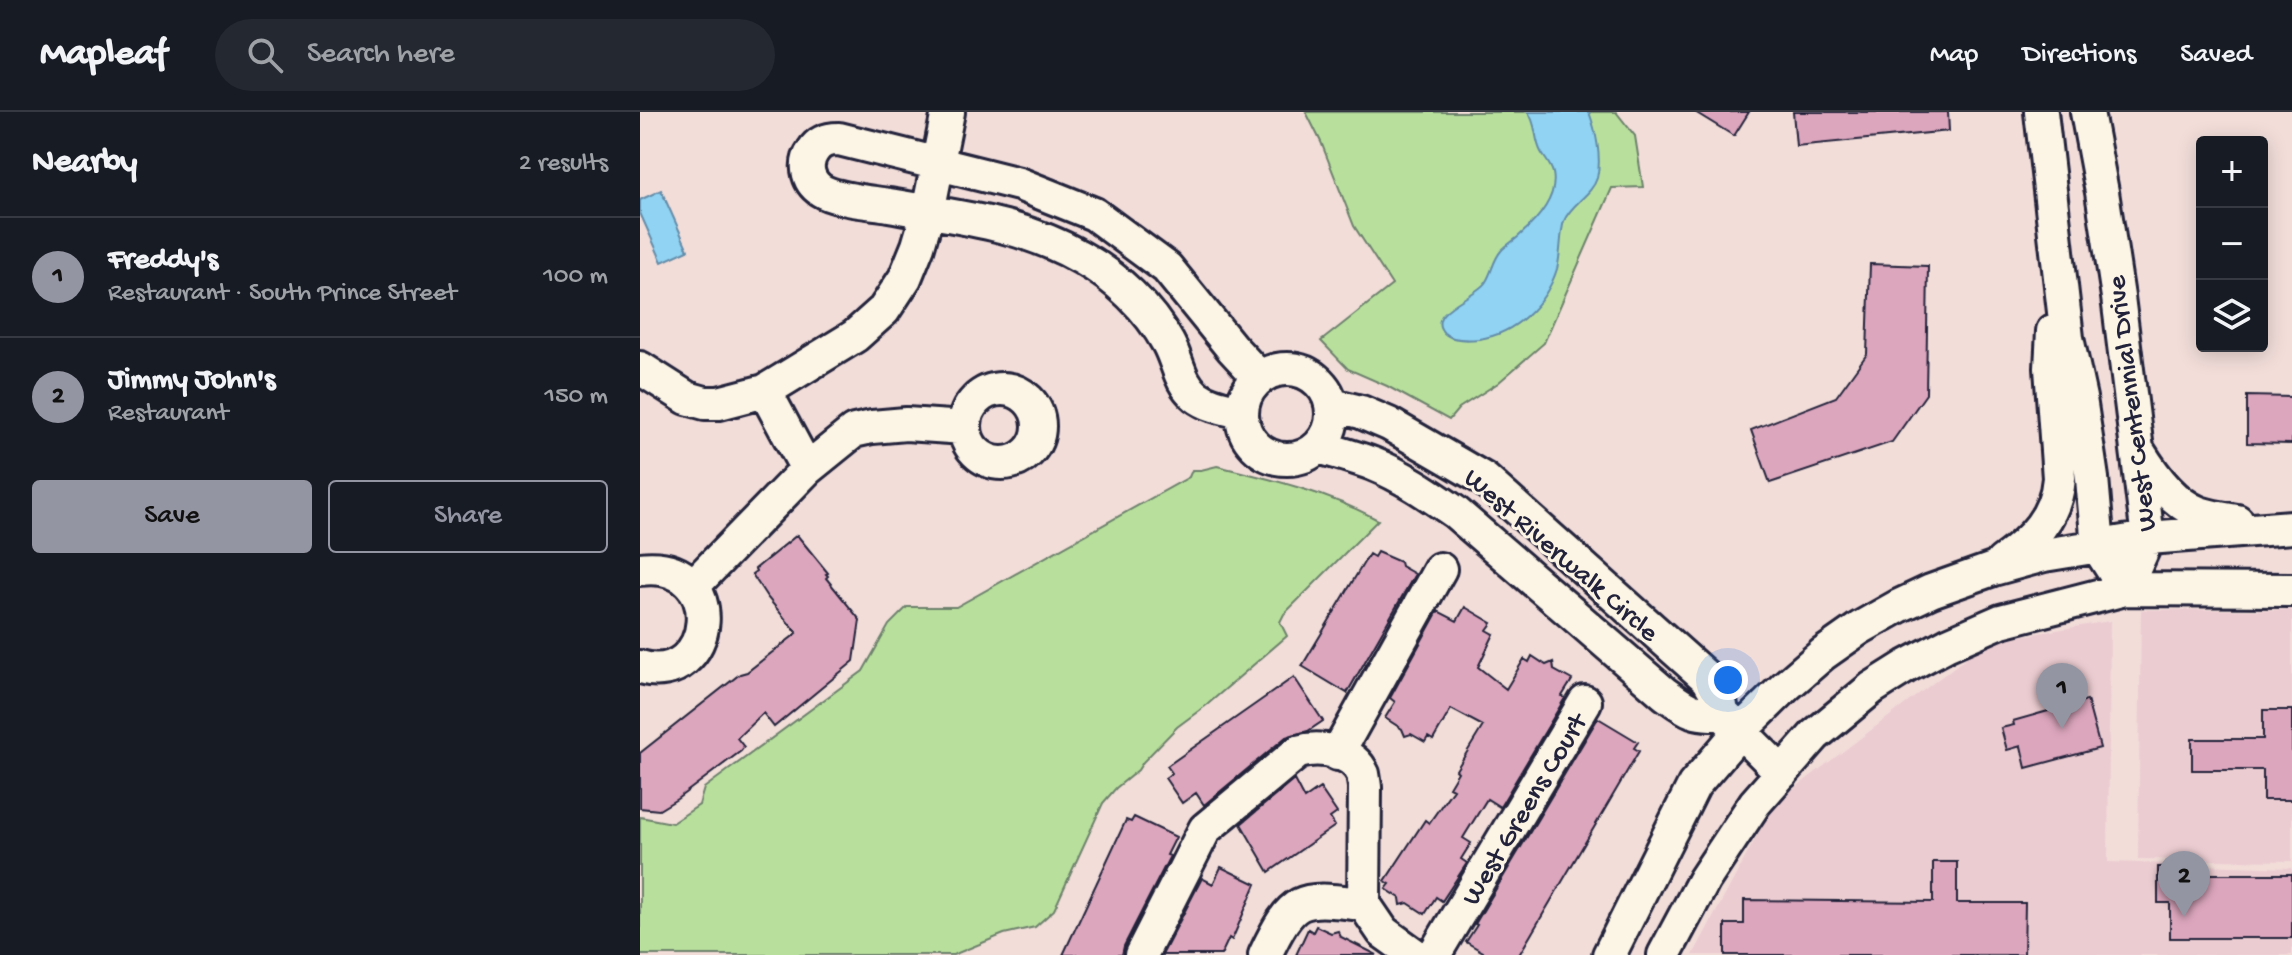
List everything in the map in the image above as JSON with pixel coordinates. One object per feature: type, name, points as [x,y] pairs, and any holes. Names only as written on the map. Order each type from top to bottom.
[{"type":"street","points":[[640,368],[687,398],[719,403],[765,391],[855,336],[884,310],[905,278],[928,212],[948,112]]},
{"type":"street","name":"West Centennial Drive","points":[[2041,112],[2067,338],[2090,462],[2098,547],[2125,589]]},
{"type":"street","name":"West Centennial Drive","points":[[2087,112],[2104,207],[2139,452],[2148,538],[2125,589]]},
{"type":"street","points":[[1242,412],[1208,404],[1195,395],[1184,382],[1169,343],[1149,314],[1085,259],[1060,245],[989,221],[822,191],[815,186],[807,171],[810,154],[815,147],[831,139],[839,139],[1019,184],[1094,214],[1167,268],[1260,378]]},
{"type":"street","points":[[1993,569],[2036,534],[2048,517],[2058,491],[2051,345],[2060,284]]},
{"type":"street","points":[[1281,369],[1310,375],[1321,385],[1332,405],[1330,427],[1324,441],[1300,458],[1285,460],[1258,450],[1242,424],[1246,395],[1260,378],[1281,369]]},
{"type":"street","points":[[765,391],[807,469]]},
{"type":"street","name":"West Riverwalk Circle","points":[[1332,405],[1361,412],[1389,424],[1484,479],[1708,679],[1732,722],[1782,773]]},
{"type":"street","points":[[693,586],[807,469],[854,431],[906,424],[965,428]]},
{"type":"street","name":"West Riverwalk Circle","points":[[1318,447],[1372,463],[1428,493],[1455,512],[1664,693],[1690,712],[1732,722]]},
{"type":"street","points":[[2139,452],[2159,481],[2196,512],[2286,528]]},
{"type":"street","points":[[1609,955],[1694,785],[1732,722],[1860,628],[1920,596],[1993,569],[2044,555],[2148,538],[2286,528]]},
{"type":"street","points":[[640,569],[657,567],[677,573],[693,586],[702,603],[705,623],[699,642],[687,658],[669,668],[650,670],[640,667]]},
{"type":"street","points":[[1337,754],[1440,569]]},
{"type":"street","points":[[1664,955],[1704,880],[1755,803],[1815,735],[1872,688],[1907,666],[2001,621],[2125,589],[2292,590]]},
{"type":"street","name":"West Greens Court","points":[[1434,955],[1585,702]]},
{"type":"street","points":[[1141,955],[1205,829],[1298,752],[1323,748],[1344,755],[1363,774],[1364,904],[1383,932],[1415,955]]},
{"type":"street","points":[[1265,955],[1287,914],[1307,901],[1318,899],[1364,904]]},
{"type":"shaded area","points":[[2141,610],[2292,610],[2292,861],[2138,859]]},
{"type":"shaded area","points":[[2110,621],[2108,862],[2292,868],[2292,955],[1693,955],[1774,804],[1987,642]]},
{"type":"green space","points":[[1306,112],[1616,112],[1635,136],[1643,187],[1612,188],[1544,343],[1498,383],[1459,408],[1449,420],[1387,386],[1348,369],[1321,341],[1392,285],[1354,226]]},
{"type":"green space","points":[[1217,466],[1320,494],[1378,520],[1284,614],[1280,622],[1287,636],[1177,727],[1103,803],[1054,910],[1035,927],[1004,934],[953,955],[640,955],[640,817],[672,823],[699,805],[704,788],[863,671],[889,625],[907,607],[956,607],[1189,477],[1192,470]]},
{"type":"water","points":[[1528,112],[1589,112],[1598,145],[1597,178],[1591,190],[1564,221],[1557,269],[1537,305],[1517,324],[1492,336],[1470,340],[1451,337],[1444,333],[1441,318],[1453,305],[1485,283],[1498,255],[1539,216],[1552,191],[1553,173],[1541,152]]},
{"type":"water","points":[[661,190],[688,250],[662,262],[640,213],[640,200]]},
{"type":"building","points":[[1695,112],[1749,112],[1734,136]]},
{"type":"building","points":[[1793,112],[1948,112],[1949,131],[1796,146]]},
{"type":"building","points":[[1870,264],[1928,266],[1926,394],[1892,442],[1770,483],[1751,430],[1836,397],[1867,354]]},
{"type":"building","points":[[2247,396],[2292,397],[2292,444],[2247,443]]},
{"type":"building","points":[[797,535],[860,620],[854,661],[774,727],[763,713],[737,738],[744,747],[741,751],[677,799],[659,810],[640,808],[640,753],[797,633],[752,574]]},
{"type":"building","points":[[1377,552],[1400,562],[1401,566],[1415,574],[1347,693],[1302,666],[1369,554],[1374,557]]},
{"type":"building","points":[[1465,607],[1492,623],[1487,630],[1494,634],[1478,667],[1506,689],[1524,659],[1529,662],[1532,656],[1546,665],[1553,662],[1554,670],[1572,680],[1562,696],[1565,698],[1500,807],[1487,799],[1463,838],[1471,843],[1461,859],[1467,863],[1442,901],[1436,897],[1425,914],[1408,903],[1401,905],[1400,898],[1386,889],[1390,884],[1385,881],[1425,820],[1429,823],[1453,789],[1449,787],[1458,772],[1456,770],[1483,726],[1451,709],[1433,740],[1428,737],[1425,742],[1411,734],[1405,736],[1402,729],[1385,718],[1395,702],[1390,698],[1438,611],[1457,621]]},
{"type":"building","points":[[1294,677],[1323,721],[1308,731],[1286,737],[1204,805],[1196,793],[1182,803],[1165,778],[1172,773],[1167,766]]},
{"type":"building","points":[[2087,700],[2100,748],[2026,768],[2021,746],[2007,750],[2001,728],[2014,725],[2013,721]]},
{"type":"building","points":[[2263,710],[2292,710],[2292,800],[2263,800],[2263,770],[2192,770],[2192,739],[2263,739]]},
{"type":"building","points":[[1598,718],[1638,742],[1634,748],[1639,751],[1519,955],[1484,955],[1466,942]]},
{"type":"building","points":[[1294,780],[1304,799],[1320,788],[1337,813],[1330,818],[1335,826],[1269,872],[1241,824]]},
{"type":"building","points":[[1134,817],[1176,837],[1167,855],[1170,856],[1122,955],[1063,955],[1126,820],[1131,822]]},
{"type":"building","points":[[1933,862],[1957,862],[1957,903],[2025,903],[2024,955],[1725,955],[1725,924],[1744,924],[1744,900],[1933,902]]},
{"type":"building","points":[[1221,867],[1256,884],[1232,940],[1229,938],[1221,955],[1162,955],[1202,878],[1213,884]]},
{"type":"building","points":[[2158,867],[2199,867],[2199,874],[2292,874],[2292,938],[2170,938],[2170,903],[2158,903]]},
{"type":"building","points":[[1316,926],[1331,933],[1338,931],[1341,937],[1377,955],[1296,955],[1308,929],[1313,932]]},
{"type":"place","name":"Freddy's","points":[[2062,729]]},
{"type":"place","name":"Jimmy John's","points":[[2184,917]]}]
